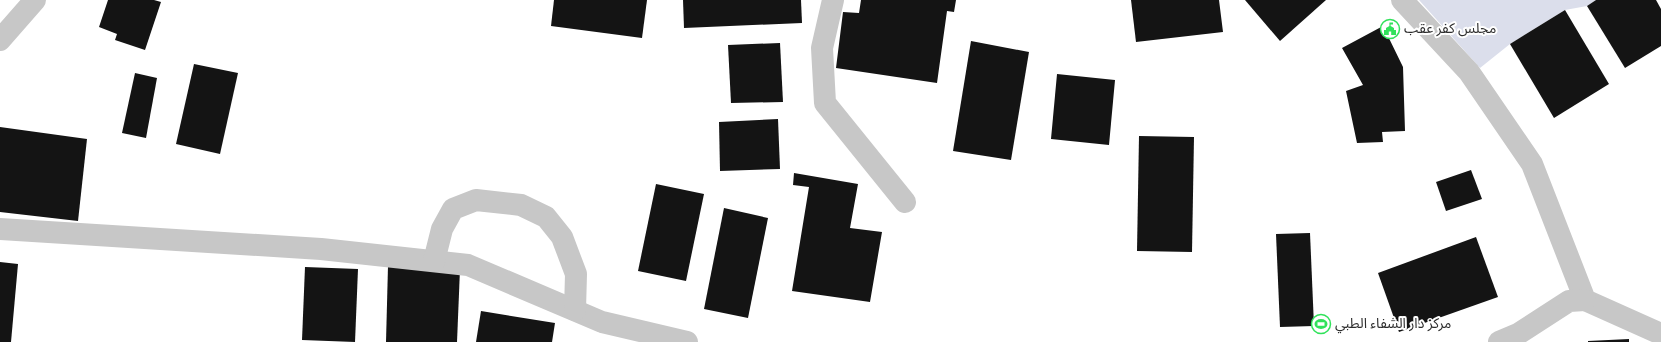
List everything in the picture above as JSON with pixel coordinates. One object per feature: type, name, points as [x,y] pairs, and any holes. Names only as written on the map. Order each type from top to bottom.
[{"type":"street","points":[[0,40],[35,0]]},
{"type":"street","points":[[833,0],[822,48],[825,102],[904,202]]},
{"type":"street","points":[[1402,0],[1468,72],[1532,164],[1585,300]]},
{"type":"street","points":[[434,261],[442,229],[453,209],[476,200],[521,205],[546,217],[562,237],[576,274],[574,310]]},
{"type":"street","points":[[0,229],[321,249],[468,265],[602,322],[687,342]]},
{"type":"street","points":[[1499,342],[1518,334],[1570,301],[1585,300],[1661,334]]},
{"type":"shaded area","points":[[1419,0],[1596,0],[1587,6],[1565,10],[1510,44],[1480,68]]},
{"type":"building","points":[[108,0],[154,0],[161,2],[145,50],[115,40],[117,34],[99,27]]},
{"type":"building","points":[[554,0],[647,0],[642,38],[551,26]]},
{"type":"building","points":[[683,0],[801,0],[802,23],[684,28]]},
{"type":"building","points":[[861,0],[956,0],[954,12],[947,11],[937,83],[836,68],[843,12],[859,13]]},
{"type":"building","points":[[1131,0],[1219,0],[1223,32],[1136,42]]},
{"type":"building","points":[[1245,0],[1326,0],[1280,41]]},
{"type":"building","points":[[1596,0],[1656,0],[1661,9],[1661,46],[1625,68],[1587,6]]},
{"type":"building","points":[[1565,10],[1609,84],[1554,118],[1510,44]]},
{"type":"building","points":[[1383,26],[1403,67],[1405,131],[1382,132],[1383,142],[1357,143],[1346,91],[1363,85],[1342,48]]},
{"type":"building","points":[[971,41],[1029,52],[1011,160],[953,151]]},
{"type":"building","points":[[780,43],[783,102],[731,103],[728,45]]},
{"type":"building","points":[[194,64],[238,73],[220,154],[176,144]]},
{"type":"building","points":[[135,73],[157,78],[146,138],[122,133]]},
{"type":"building","points":[[1057,74],[1115,80],[1109,145],[1051,139]]},
{"type":"building","points":[[778,119],[780,169],[720,171],[719,122]]},
{"type":"building","points":[[0,127],[87,139],[78,221],[0,212]]},
{"type":"building","points":[[1139,136],[1194,137],[1192,252],[1137,251]]},
{"type":"building","points":[[1471,170],[1482,199],[1446,211],[1436,182]]},
{"type":"building","points":[[794,173],[858,184],[850,228],[882,232],[870,302],[792,291],[809,187],[793,185]]},
{"type":"building","points":[[656,184],[704,194],[686,281],[638,271]]},
{"type":"building","points":[[724,208],[768,218],[748,318],[704,309]]},
{"type":"building","points":[[1310,233],[1314,326],[1280,327],[1276,234]]},
{"type":"building","points":[[1476,237],[1498,297],[1399,332],[1378,273]]},
{"type":"building","points":[[0,262],[18,264],[11,342],[0,342]]},
{"type":"building","points":[[388,266],[460,269],[457,342],[386,342]]},
{"type":"building","points":[[305,267],[358,269],[355,342],[302,340]]},
{"type":"building","points":[[481,311],[555,323],[552,342],[476,342]]},
{"type":"building","points":[[1629,339],[1629,342],[1588,342],[1588,341]]},
{"type":"place","name":"مجلس كفر عقب","points":[[1390,29]]},
{"type":"place","name":"مركز دار الشفاء الطبي","points":[[1321,324]]}]
